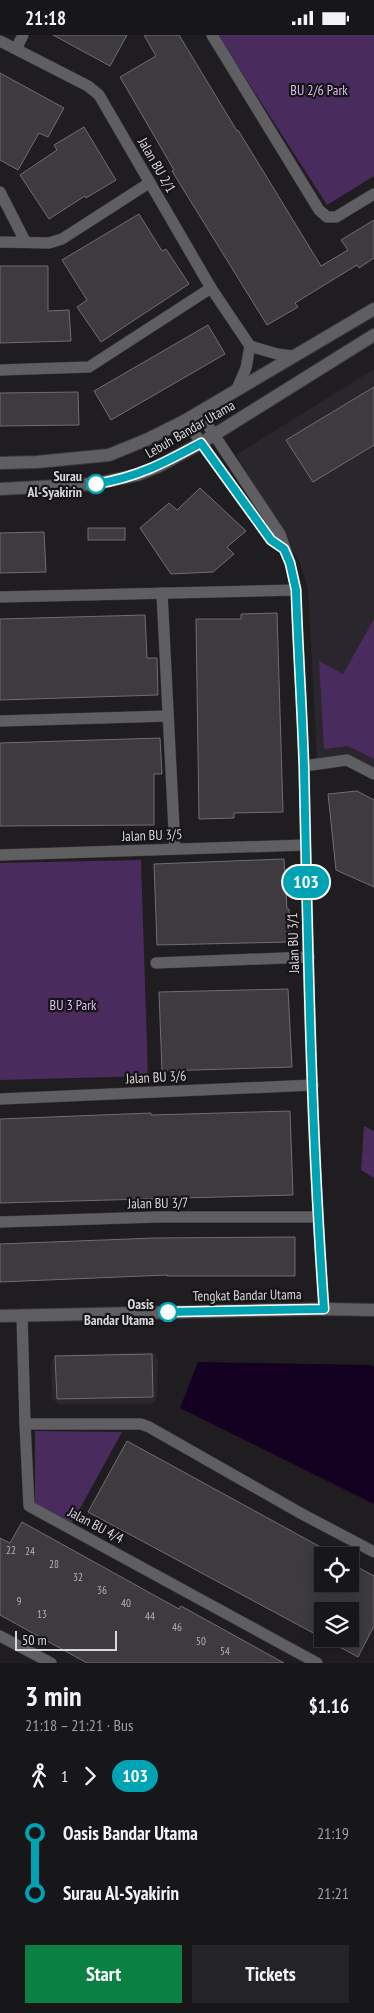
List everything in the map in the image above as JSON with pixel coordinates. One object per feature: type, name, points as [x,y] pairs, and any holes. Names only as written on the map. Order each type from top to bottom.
[{"type":"main road","name":"Lebuh Bandar Utama","points":[[0,463],[37,462],[109,455],[148,439],[186,420],[374,309]]},
{"type":"main road","name":"Lebuh Bandar Utama","points":[[0,489],[94,484],[138,475],[201,443],[374,335]]},
{"type":"main road","name":"Tengkat Bandar Utama","points":[[0,1316],[324,1309],[374,1310]]},
{"type":"street","points":[[16,49],[23,35]]},
{"type":"street","points":[[212,35],[319,210],[327,217],[336,217],[374,194]]},
{"type":"street","name":"Jalan BU 2/1","points":[[0,41],[88,86],[99,95],[211,287],[250,346]]},
{"type":"street","points":[[0,242],[49,243],[62,239],[149,183]]},
{"type":"street","points":[[0,192],[24,241]]},
{"type":"street","points":[[0,370],[89,367],[211,287]]},
{"type":"street","points":[[237,389],[246,368],[250,346],[277,354],[293,356]]},
{"type":"street","name":"Jalan BU 3/1","points":[[199,412],[280,534],[290,563],[296,590],[304,766],[304,845],[317,1217],[324,1309]]},
{"type":"street","name":"Jalan BU 3/1","points":[[186,420],[271,540],[284,549]]},
{"type":"street","points":[[0,597],[296,590]]},
{"type":"street","points":[[162,593],[175,849]]},
{"type":"street","points":[[0,721],[168,716]]},
{"type":"street","points":[[304,766],[347,760],[374,774]]},
{"type":"street","name":"Jalan BU 3/5","points":[[0,855],[304,845]]},
{"type":"street","points":[[156,963],[309,957]]},
{"type":"street","name":"Jalan BU 3/6","points":[[0,1099],[313,1085]]},
{"type":"street","name":"Jalan BU 3/7","points":[[0,1222],[157,1217],[317,1217]]},
{"type":"street","name":"Jalan BU 4/4","points":[[22,1315],[29,1506],[317,1663]]},
{"type":"street","points":[[25,1424],[141,1424],[374,1552]]},
{"type":"street","points":[[0,1636],[51,1663]]},
{"type":"shaded area","points":[[374,369],[374,768],[348,755],[317,758],[308,589],[300,563],[236,455]]},
{"type":"shaded area","points":[[151,1352],[156,1355],[158,1362],[157,1396],[155,1402],[151,1404],[59,1404],[52,1399],[51,1363],[55,1355]]},
{"type":"shaded area","points":[[198,1362],[371,1365],[374,1367],[374,1504],[180,1408]]},
{"type":"green space","name":"BU 2/6 Park","points":[[218,35],[374,35],[374,176],[327,205]]},
{"type":"green space","points":[[374,619],[374,759],[348,746],[324,749],[319,661],[343,674]]},
{"type":"green space","name":"BU 3 Park","points":[[141,860],[148,1076],[0,1080],[0,863]]},
{"type":"green space","points":[[364,1126],[374,1131],[374,1178],[361,1170]]},
{"type":"green space","points":[[35,1431],[122,1432],[72,1523],[35,1505]]},
{"type":"building","points":[[53,35],[127,35],[110,66]]},
{"type":"building","points":[[144,35],[179,35],[321,266],[348,250],[341,240],[374,220],[374,258],[359,268],[357,265],[295,303],[298,307],[267,325],[172,171],[174,170],[120,77],[156,56]]},
{"type":"building","points":[[0,73],[64,108],[48,137],[39,133],[18,170],[0,160]]},
{"type":"building","points":[[84,127],[116,180],[86,198],[85,196],[49,219],[20,175],[57,150],[54,145]]},
{"type":"building","points":[[139,214],[162,251],[166,249],[189,284],[101,342],[77,307],[87,300],[62,260]]},
{"type":"building","points":[[0,266],[48,266],[48,311],[69,310],[71,341],[0,343]]},
{"type":"building","points":[[208,325],[225,354],[111,420],[94,391]]},
{"type":"building","points":[[374,387],[374,445],[313,482],[286,440]]},
{"type":"building","points":[[78,392],[79,425],[0,426],[0,393]]},
{"type":"building","points":[[200,488],[246,531],[227,547],[234,554],[213,572],[171,574],[140,528],[169,503],[177,510]]},
{"type":"building","points":[[88,528],[125,528],[125,540],[88,540]]},
{"type":"building","points":[[44,532],[46,572],[0,573],[0,533]]},
{"type":"building","points":[[277,613],[283,812],[234,813],[234,818],[199,819],[196,619],[241,619],[241,614]]},
{"type":"building","points":[[145,615],[147,658],[157,658],[158,695],[0,700],[0,619]]},
{"type":"building","points":[[160,738],[162,774],[154,774],[154,825],[0,826],[0,743]]},
{"type":"building","points":[[357,791],[374,800],[374,887],[336,870],[328,794]]},
{"type":"building","points":[[284,859],[290,942],[157,945],[154,864]]},
{"type":"building","points":[[288,989],[292,1067],[162,1071],[159,992]]},
{"type":"building","points":[[290,1111],[293,1195],[0,1203],[0,1119],[151,1113],[151,1115]]},
{"type":"building","points":[[295,1237],[295,1276],[167,1275],[0,1282],[0,1244],[154,1238]]},
{"type":"building","points":[[152,1354],[153,1397],[57,1399],[55,1356]]},
{"type":"building","points":[[127,1441],[321,1547],[314,1547],[314,1592],[359,1592],[359,1568],[374,1576],[374,1626],[358,1657],[339,1647],[359,1647],[359,1602],[314,1602],[314,1634],[88,1512]]},
{"type":"building","points":[[22,1522],[179,1609],[181,1606],[284,1663],[87,1663],[0,1615],[0,1538],[10,1543]]},
{"type":"bus line","name":"103","points":[[96,484],[138,475],[201,443],[271,540],[284,549],[290,563],[296,590],[304,766],[304,845],[316,1203],[324,1309],[168,1312]]},
{"type":"place","name":"Surau Al-Syakirin","points":[[96,484]]},
{"type":"place","name":"Oasis Bandar Utama","points":[[168,1312]]}]
